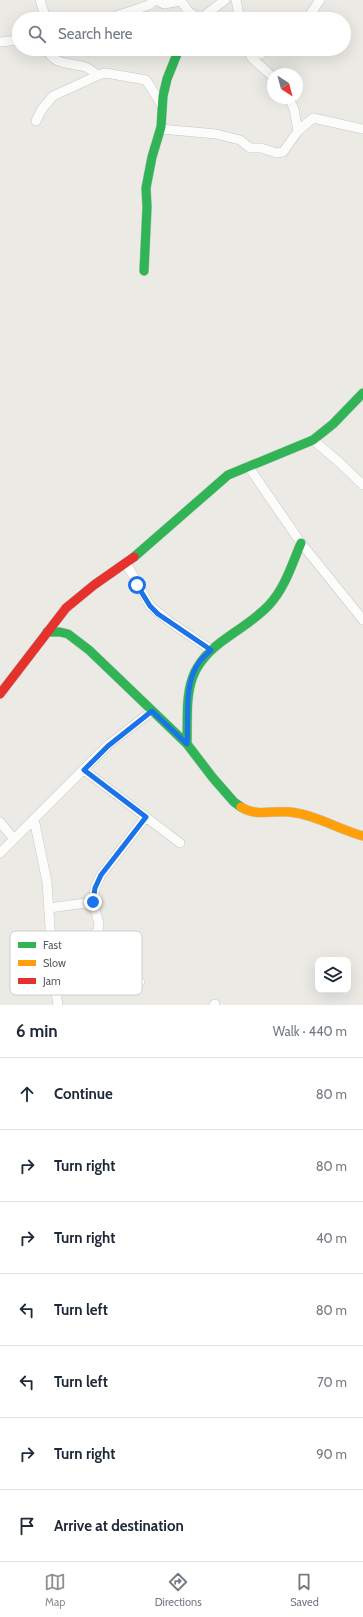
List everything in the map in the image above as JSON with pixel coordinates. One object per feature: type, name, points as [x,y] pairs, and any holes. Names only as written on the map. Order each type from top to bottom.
[{"type":"street","points":[[40,0],[44,12]]},
{"type":"street","points":[[123,12],[144,3],[156,0],[164,4],[181,1],[189,12]]},
{"type":"street","points":[[209,12],[225,0]]},
{"type":"street","points":[[236,0],[239,12]]},
{"type":"street","points":[[312,12],[320,0]]},
{"type":"street","points":[[0,42],[12,41]]},
{"type":"street","points":[[51,56],[64,63],[84,66],[98,75]]},
{"type":"street","points":[[144,271],[147,207],[146,188],[152,157],[161,130],[162,105],[167,79],[176,56]]},
{"type":"street","points":[[252,56],[255,61],[267,71]]},
{"type":"street","points":[[36,121],[42,109],[53,96],[98,75],[106,73],[143,79],[162,105]]},
{"type":"street","points":[[292,104],[298,131]]},
{"type":"street","points":[[161,130],[230,136],[240,140],[250,148],[261,148],[278,153],[283,152],[298,131],[314,118],[363,129]]},
{"type":"street","points":[[0,694],[66,608],[94,585],[126,563],[175,523],[228,475],[313,440],[333,424],[363,393]]},
{"type":"street","points":[[313,440],[339,462],[363,486]]},
{"type":"street","points":[[248,466],[301,543],[363,620]]},
{"type":"street","points":[[187,744],[189,695],[192,677],[199,662],[211,650],[268,606],[278,592],[301,543]]},
{"type":"street","points":[[126,563],[150,606],[170,622],[211,650]]},
{"type":"street","points":[[47,632],[60,632],[76,638],[187,744],[213,778],[244,810],[256,813],[289,812],[311,816],[348,832],[363,836]]},
{"type":"street","points":[[0,853],[108,746],[152,711]]},
{"type":"street","points":[[84,770],[180,843]]},
{"type":"street","points":[[97,931],[99,924],[93,902],[95,888],[101,875],[146,817]]},
{"type":"street","points":[[34,819],[47,882],[50,931]]},
{"type":"street","points":[[0,822],[14,839]]},
{"type":"street","points":[[49,908],[93,902]]},
{"type":"street","points":[[56,995],[58,1005]]},
{"type":"traffic: fast","points":[[144,271],[147,207],[146,188],[152,157],[161,127],[163,96],[167,79],[176,56]]},
{"type":"traffic: fast","points":[[134,557],[228,475],[313,440],[333,424],[363,393]]},
{"type":"traffic: fast","points":[[187,744],[188,697],[195,672],[202,660],[213,648],[264,610],[275,598],[288,576],[301,543]]},
{"type":"traffic: fast","points":[[47,632],[60,632],[68,634],[89,650],[187,744],[213,778],[234,802],[241,807]]},
{"type":"traffic: slow","points":[[241,807],[253,812],[290,812],[309,816],[363,836]]},
{"type":"traffic: jam","points":[[0,694],[66,608],[94,585],[134,557]]},
{"type":"route","points":[[93,902],[95,888],[101,875],[146,817],[84,770],[132,725],[152,711],[187,744],[189,695],[192,677],[199,662],[211,650],[158,614],[150,606],[137,585]]}]
